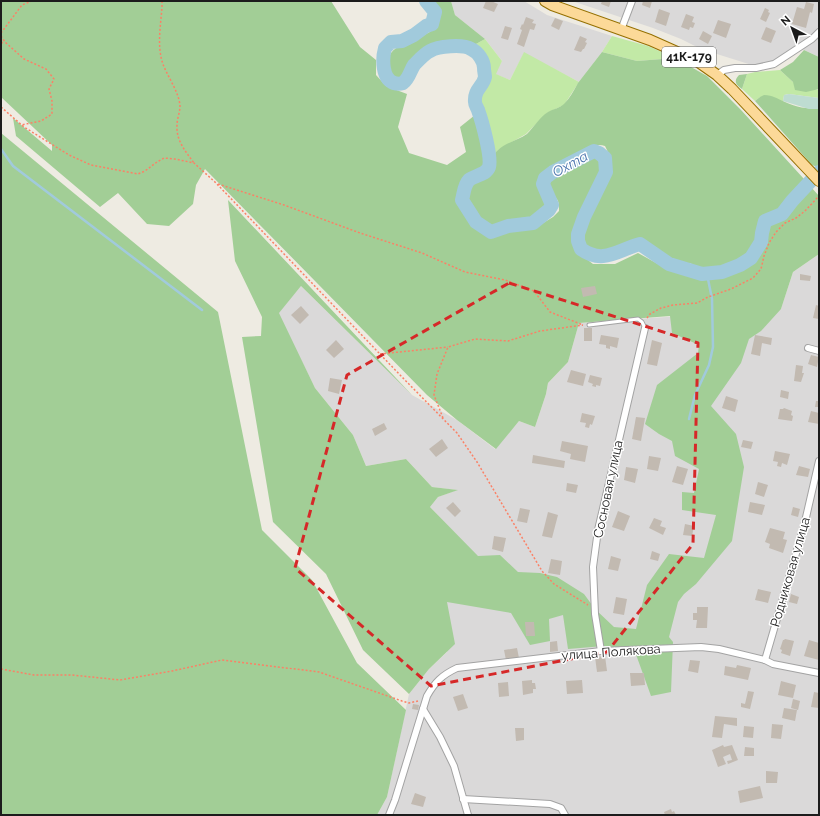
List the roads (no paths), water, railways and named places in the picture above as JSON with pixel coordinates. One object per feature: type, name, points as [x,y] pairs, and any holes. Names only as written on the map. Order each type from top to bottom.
[{"type":"main road","name":"41К-179","points":[[545,1],[552,5],[650,40],[697,61],[717,75],[737,94],[819,181]]},
{"type":"street","points":[[621,30],[632,1]]},
{"type":"street","points":[[717,75],[724,70],[735,68],[756,68],[774,64],[812,39],[819,32]]},
{"type":"street","name":"Сосновая улица","points":[[601,651],[595,609],[593,567],[598,530],[644,325]]},
{"type":"street","points":[[808,348],[819,351]]},
{"type":"street","name":"Родниковая улица","points":[[765,660],[804,526],[819,461]]},
{"type":"street","name":"улица Полякова","points":[[389,815],[427,696],[434,683],[457,668],[601,651],[701,647],[719,649],[765,660],[773,664],[819,673]]},
{"type":"street","points":[[423,709],[440,737],[454,766],[468,815]]},
{"type":"street","points":[[464,799],[550,804],[561,808],[565,815]]},
{"type":"lane","points":[[589,325],[638,319],[644,325]]},
{"type":"waterway","name":"Охта","points":[[426,1],[435,12],[432,24],[426,26],[414,35],[402,41],[391,42],[385,48],[383,58],[385,73],[390,81],[398,84],[403,83],[414,65],[423,56],[434,49],[444,47],[467,47],[474,50],[480,57],[484,65],[485,77],[477,91],[475,104],[480,115],[490,162],[488,170],[471,178],[467,182],[462,200],[476,222],[491,232],[508,226],[533,223],[549,210],[552,205],[543,184],[545,178],[553,172],[594,151],[605,158],[606,172],[584,217],[578,234],[578,241],[581,249],[589,254],[604,256],[640,244],[669,264],[702,274],[722,272],[740,265],[751,258],[761,242],[765,221],[782,214],[819,172]]},
{"type":"waterway","points":[[1,149],[13,166],[202,310]]},
{"type":"waterway","points":[[689,419],[695,395],[709,365],[713,347],[712,299],[707,274]]}]
